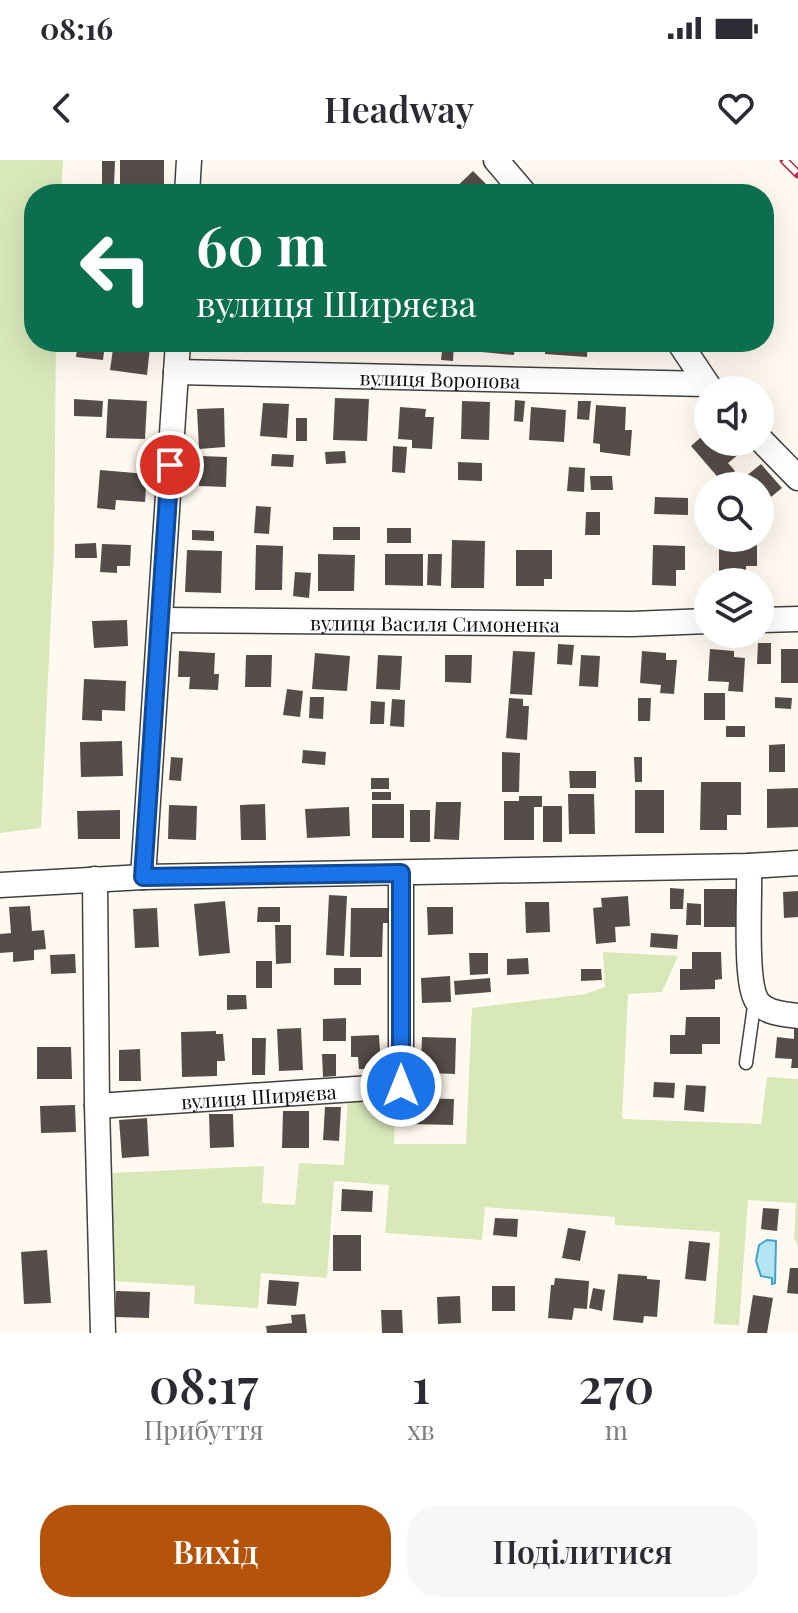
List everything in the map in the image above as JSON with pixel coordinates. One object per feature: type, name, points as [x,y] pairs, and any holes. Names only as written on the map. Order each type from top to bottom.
[{"type":"street","points":[[188,184],[189,160]]},
{"type":"street","points":[[496,160],[516,184]]},
{"type":"street","points":[[143,877],[177,352]]},
{"type":"street","points":[[685,352],[701,376]]},
{"type":"street","name":"вулиця Воронова","points":[[176,372],[694,387]]},
{"type":"street","points":[[774,453],[798,478]]},
{"type":"street","points":[[774,620],[798,619]]},
{"type":"street","name":"вулиця Василя Симоненка","points":[[161,620],[632,624],[694,622]]},
{"type":"street","points":[[0,885],[143,877],[798,863]]},
{"type":"street","points":[[749,866],[751,975],[755,999],[769,1012],[798,1016]]},
{"type":"street","name":"вулиця Ширяєва","points":[[97,1106],[401,1086],[401,873]]},
{"type":"street","points":[[95,879],[103,1333]]},
{"type":"lane","points":[[746,1063],[755,999]]},
{"type":"green space","points":[[0,160],[63,160],[62,184],[24,184],[24,352],[56,352],[54,551],[41,828],[0,833]]},
{"type":"green space","points":[[603,952],[678,956],[662,992],[628,994],[622,1119],[761,1124],[767,1077],[798,1079],[798,1247],[794,1237],[796,1203],[748,1200],[739,1325],[714,1324],[720,1232],[615,1225],[615,1217],[485,1207],[482,1240],[385,1233],[389,1185],[334,1181],[327,1278],[261,1273],[258,1308],[194,1304],[195,1286],[114,1281],[112,1173],[264,1166],[262,1203],[295,1205],[299,1163],[344,1165],[348,1095],[395,1095],[394,1144],[466,1144],[472,1008],[585,994],[605,987]]},
{"type":"water","points":[[767,1240],[776,1241],[775,1283],[772,1284],[772,1278],[761,1276],[756,1261],[759,1245]]},
{"type":"building","points":[[120,160],[164,160],[164,184],[120,184]]},
{"type":"building","points":[[102,161],[115,161],[114,184],[102,184]]},
{"type":"building","points":[[473,171],[486,184],[459,184]]},
{"type":"building","points":[[77,352],[104,352],[103,360],[76,357]]},
{"type":"building","points":[[113,352],[149,352],[147,375],[110,370]]},
{"type":"building","points":[[442,352],[453,352],[453,361],[441,360]]},
{"type":"building","points":[[482,352],[514,352],[514,355]]},
{"type":"building","points":[[545,352],[587,352],[587,357]]},
{"type":"building","points":[[335,398],[369,399],[367,441],[333,440]]},
{"type":"building","points":[[74,399],[103,401],[102,417],[74,416]]},
{"type":"building","points":[[108,399],[147,401],[145,439],[106,438]]},
{"type":"building","points":[[515,400],[525,401],[523,422],[514,421]]},
{"type":"building","points":[[462,401],[490,402],[489,440],[461,439]]},
{"type":"building","points":[[578,401],[591,401],[589,420],[577,419]]},
{"type":"building","points":[[263,403],[289,404],[287,438],[260,436]]},
{"type":"building","points":[[596,405],[626,407],[625,430],[632,430],[630,456],[600,452],[600,444],[593,443]]},
{"type":"building","points":[[400,407],[426,409],[425,417],[434,417],[432,449],[412,448],[412,440],[398,439]]},
{"type":"building","points":[[531,407],[566,410],[564,442],[529,440]]},
{"type":"building","points":[[224,408],[225,447],[199,449],[197,409]]},
{"type":"building","points":[[296,418],[307,418],[307,441],[296,441]]},
{"type":"building","points":[[393,446],[407,447],[405,473],[392,472]]},
{"type":"building","points":[[345,451],[346,463],[326,464],[325,452]]},
{"type":"building","points":[[272,454],[294,455],[293,467],[271,466]]},
{"type":"building","points":[[201,456],[227,457],[226,487],[199,486]]},
{"type":"building","points":[[700,456],[737,456],[728,463],[734,472],[713,472]]},
{"type":"building","points":[[458,462],[482,463],[482,481],[458,480]]},
{"type":"building","points":[[761,464],[768,472],[751,472]]},
{"type":"building","points":[[569,467],[585,468],[584,492],[567,491]]},
{"type":"building","points":[[100,470],[147,474],[145,502],[116,500],[115,510],[97,508]]},
{"type":"building","points":[[590,476],[612,476],[613,490],[591,490]]},
{"type":"building","points":[[774,479],[782,488],[774,495]]},
{"type":"building","points":[[655,497],[688,498],[688,515],[654,514]]},
{"type":"building","points":[[256,506],[271,507],[269,534],[254,533]]},
{"type":"building","points":[[586,512],[600,512],[600,535],[585,535]]},
{"type":"building","points":[[333,527],[360,527],[360,540],[333,540]]},
{"type":"building","points":[[387,528],[411,528],[411,543],[387,543]]},
{"type":"building","points":[[192,530],[214,531],[214,541],[192,540]]},
{"type":"building","points":[[452,540],[485,541],[484,588],[451,588]]},
{"type":"building","points":[[96,543],[97,558],[75,558],[75,544]]},
{"type":"building","points":[[102,544],[131,545],[130,566],[117,566],[117,573],[100,572]]},
{"type":"building","points":[[256,545],[283,546],[282,590],[255,590]]},
{"type":"building","points":[[653,545],[685,546],[685,570],[676,570],[676,586],[652,585]]},
{"type":"building","points":[[187,550],[222,551],[221,593],[185,592]]},
{"type":"building","points":[[516,550],[552,550],[552,579],[544,579],[544,586],[516,586]]},
{"type":"building","points":[[719,552],[757,552],[757,566],[719,568]]},
{"type":"building","points":[[318,554],[355,555],[354,591],[318,591]]},
{"type":"building","points":[[385,554],[423,554],[423,586],[385,585]]},
{"type":"building","points":[[428,554],[442,554],[441,586],[427,585]]},
{"type":"building","points":[[295,572],[311,573],[309,598],[293,596]]},
{"type":"building","points":[[127,620],[128,646],[94,648],[92,621]]},
{"type":"building","points":[[558,644],[574,645],[572,665],[557,664]]},
{"type":"building","points":[[758,648],[771,648],[771,664],[757,664]]},
{"type":"building","points":[[710,649],[734,651],[734,657],[745,658],[743,692],[728,691],[729,682],[708,681]]},
{"type":"building","points":[[781,649],[798,649],[798,683],[781,683]]},
{"type":"building","points":[[179,651],[215,653],[214,674],[219,674],[218,690],[189,689],[190,677],[178,677]]},
{"type":"building","points":[[513,651],[535,652],[532,695],[510,694]]},
{"type":"building","points":[[642,651],[666,653],[666,660],[677,660],[674,694],[660,693],[661,685],[640,683]]},
{"type":"building","points":[[315,653],[350,656],[347,691],[312,689]]},
{"type":"building","points":[[246,655],[272,655],[271,687],[245,687]]},
{"type":"building","points":[[378,655],[402,656],[400,690],[376,689]]},
{"type":"building","points":[[445,655],[472,655],[471,683],[445,682]]},
{"type":"building","points":[[581,655],[600,656],[598,687],[579,686]]},
{"type":"building","points":[[84,679],[126,681],[125,711],[102,710],[102,721],[82,720]]},
{"type":"building","points":[[287,689],[303,691],[300,717],[283,715]]},
{"type":"building","points":[[704,693],[725,693],[725,720],[704,720]]},
{"type":"building","points":[[310,697],[324,697],[323,719],[309,718]]},
{"type":"building","points":[[775,697],[792,698],[791,709],[775,708]]},
{"type":"building","points":[[509,698],[523,699],[523,706],[529,706],[527,740],[506,738]]},
{"type":"building","points":[[638,698],[651,698],[650,721],[638,721]]},
{"type":"building","points":[[392,699],[405,700],[404,727],[390,726]]},
{"type":"building","points":[[371,701],[385,702],[384,724],[370,724]]},
{"type":"building","points":[[726,726],[745,726],[745,737],[726,737]]},
{"type":"building","points":[[122,741],[123,776],[81,777],[80,742]]},
{"type":"building","points":[[785,744],[785,772],[769,772],[769,745]]},
{"type":"building","points":[[303,750],[326,752],[325,765],[302,763]]},
{"type":"building","points":[[502,752],[520,753],[519,792],[502,792]]},
{"type":"building","points":[[171,757],[183,758],[181,781],[169,780]]},
{"type":"building","points":[[634,757],[642,757],[642,782],[635,782]]},
{"type":"building","points":[[569,771],[596,771],[596,788],[570,788]]},
{"type":"building","points":[[371,778],[389,778],[389,789],[371,789]]},
{"type":"building","points":[[701,782],[741,782],[741,815],[727,815],[727,830],[700,830]]},
{"type":"building","points":[[798,788],[798,827],[767,828],[767,789]]},
{"type":"building","points":[[635,790],[664,790],[664,833],[635,833]]},
{"type":"building","points":[[372,792],[391,792],[391,800],[372,800]]},
{"type":"building","points":[[568,794],[594,794],[595,834],[569,834]]},
{"type":"building","points":[[519,796],[542,796],[542,807],[534,807],[534,840],[504,840],[504,801],[519,801]]},
{"type":"building","points":[[436,802],[461,802],[459,840],[434,839]]},
{"type":"building","points":[[265,804],[266,840],[241,840],[240,805]]},
{"type":"building","points":[[372,804],[404,804],[404,838],[372,838]]},
{"type":"building","points":[[169,805],[197,806],[196,840],[168,839]]},
{"type":"building","points":[[543,806],[562,806],[562,842],[543,842]]},
{"type":"building","points":[[349,807],[350,836],[307,838],[305,809]]},
{"type":"building","points":[[120,810],[120,839],[78,839],[77,811]]},
{"type":"building","points":[[410,810],[430,810],[430,842],[410,842]]},
{"type":"building","points":[[670,888],[684,889],[683,909],[670,909]]},
{"type":"building","points":[[704,889],[736,889],[736,927],[704,927]]},
{"type":"building","points":[[798,891],[798,917],[784,918],[783,892]]},
{"type":"building","points":[[329,895],[347,896],[344,956],[326,955]]},
{"type":"building","points":[[628,896],[630,926],[615,927],[616,942],[596,944],[593,908],[602,907],[601,898]]},
{"type":"building","points":[[225,901],[230,953],[199,956],[194,904]]},
{"type":"building","points":[[525,902],[549,902],[550,932],[526,933]]},
{"type":"building","points":[[687,903],[701,904],[701,925],[686,925]]},
{"type":"building","points":[[30,906],[32,931],[44,930],[46,949],[34,950],[34,960],[13,962],[13,952],[0,953],[0,934],[11,933],[9,907]]},
{"type":"building","points":[[258,907],[280,907],[280,922],[257,922]]},
{"type":"building","points":[[427,907],[453,907],[453,934],[428,935]]},
{"type":"building","points":[[157,908],[159,947],[135,948],[133,909]]},
{"type":"building","points":[[351,908],[390,908],[390,923],[383,923],[382,957],[350,957]]},
{"type":"building","points":[[275,925],[291,925],[291,963],[276,964]]},
{"type":"building","points":[[651,933],[678,935],[677,949],[650,947]]},
{"type":"building","points":[[692,952],[721,952],[722,979],[715,980],[715,989],[680,990],[680,969],[692,969]]},
{"type":"building","points":[[469,953],[488,953],[488,974],[470,975]]},
{"type":"building","points":[[75,954],[76,973],[51,974],[50,955]]},
{"type":"building","points":[[528,958],[529,974],[507,975],[507,959]]},
{"type":"building","points":[[256,961],[272,961],[272,988],[256,988]]},
{"type":"building","points":[[334,968],[361,968],[361,985],[334,985]]},
{"type":"building","points":[[581,969],[601,969],[602,980],[581,981]]},
{"type":"building","points":[[450,976],[451,1002],[422,1003],[421,978]]},
{"type":"building","points":[[490,978],[491,992],[455,995],[454,981]]},
{"type":"building","points":[[227,995],[246,995],[247,1009],[227,1010]]},
{"type":"building","points":[[686,1017],[720,1017],[720,1044],[702,1044],[702,1054],[670,1054],[670,1035],[685,1035]]},
{"type":"building","points":[[346,1018],[346,1041],[323,1041],[323,1019]]},
{"type":"building","points":[[301,1028],[303,1070],[279,1071],[277,1029]]},
{"type":"building","points":[[794,1029],[798,1029],[798,1068],[791,1068],[792,1059],[775,1058],[777,1037],[794,1039]]},
{"type":"building","points":[[216,1031],[216,1034],[223,1034],[225,1061],[217,1061],[217,1076],[182,1077],[181,1032]]},
{"type":"building","points":[[379,1035],[381,1069],[359,1069],[358,1057],[351,1057],[351,1036]]},
{"type":"building","points":[[422,1037],[456,1038],[455,1074],[430,1073],[430,1065],[421,1064]]},
{"type":"building","points":[[252,1038],[266,1038],[265,1075],[252,1075]]},
{"type":"building","points":[[37,1047],[71,1047],[72,1079],[37,1079]]},
{"type":"building","points":[[140,1049],[141,1081],[119,1081],[119,1050]]},
{"type":"building","points":[[322,1054],[336,1054],[336,1076],[323,1077]]},
{"type":"building","points":[[654,1082],[675,1083],[674,1098],[653,1097]]},
{"type":"building","points":[[686,1085],[706,1086],[704,1112],[684,1110]]},
{"type":"building","points":[[410,1098],[454,1099],[453,1125],[409,1124]]},
{"type":"building","points":[[75,1105],[76,1132],[41,1133],[40,1106]]},
{"type":"building","points":[[325,1107],[341,1107],[339,1141],[323,1140]]},
{"type":"building","points":[[283,1111],[309,1111],[309,1148],[282,1148]]},
{"type":"building","points":[[209,1114],[233,1114],[234,1147],[210,1148]]},
{"type":"building","points":[[147,1118],[149,1156],[122,1158],[119,1120]]},
{"type":"building","points":[[342,1189],[373,1191],[372,1212],[341,1211]]},
{"type":"building","points":[[763,1208],[779,1209],[777,1231],[761,1229]]},
{"type":"building","points":[[495,1218],[518,1219],[517,1237],[493,1235]]},
{"type":"building","points":[[568,1228],[586,1231],[580,1261],[562,1258]]},
{"type":"building","points":[[333,1235],[361,1235],[361,1271],[333,1271]]},
{"type":"building","points":[[689,1241],[710,1243],[706,1281],[685,1279]]},
{"type":"building","points":[[47,1250],[51,1303],[24,1304],[21,1252]]},
{"type":"building","points":[[790,1268],[798,1268],[798,1294],[787,1293]]},
{"type":"building","points":[[618,1274],[660,1280],[657,1317],[644,1316],[643,1323],[613,1320]]},
{"type":"building","points":[[555,1278],[589,1281],[587,1309],[574,1308],[572,1320],[548,1318],[551,1285],[554,1285]]},
{"type":"building","points":[[269,1280],[299,1282],[296,1306],[267,1304]]},
{"type":"building","points":[[492,1286],[515,1286],[515,1311],[492,1311]]},
{"type":"building","points":[[593,1288],[605,1290],[602,1311],[589,1308]]},
{"type":"building","points":[[116,1291],[150,1292],[149,1318],[115,1317]]},
{"type":"building","points":[[753,1295],[773,1298],[767,1333],[747,1333]]},
{"type":"building","points":[[460,1296],[461,1323],[438,1324],[437,1297]]},
{"type":"building","points":[[381,1310],[402,1310],[403,1333],[382,1333]]},
{"type":"building","points":[[305,1314],[307,1333],[267,1333],[266,1326],[292,1323],[291,1315]]},
{"type":"railway","points":[[784,160],[798,174]]},
{"type":"route","points":[[170,465],[143,877],[401,873],[401,1086]]}]
